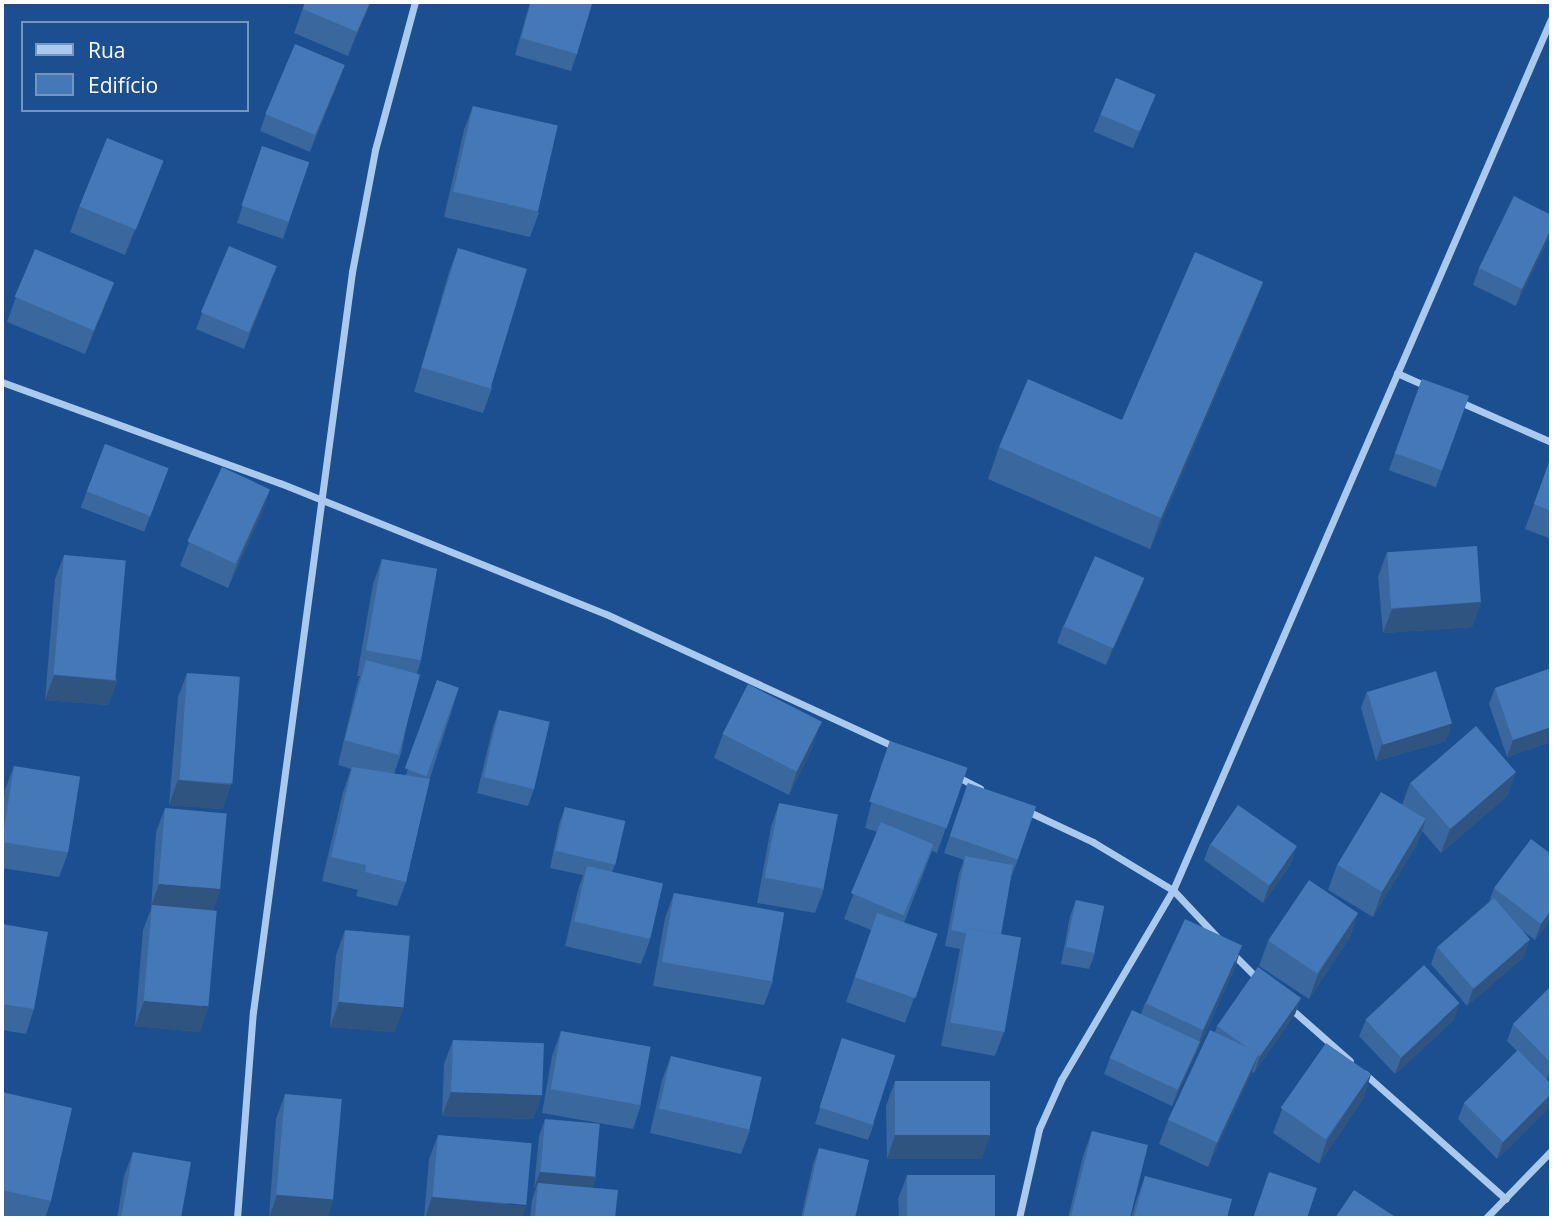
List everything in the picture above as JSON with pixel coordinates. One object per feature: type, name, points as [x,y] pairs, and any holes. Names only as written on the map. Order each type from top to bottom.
[{"type":"street","points":[[237,1218],[253,1012],[352,272],[375,150],[415,2]]},
{"type":"street","points":[[1019,1218],[1039,1129],[1056,1092],[1173,890],[1551,19]]},
{"type":"street","points":[[1397,373],[1432,389]]},
{"type":"street","points":[[2,382],[322,501],[707,657],[909,754]]},
{"type":"street","points":[[1444,394],[1551,442]]},
{"type":"street","points":[[945,771],[990,793]]},
{"type":"street","points":[[1013,804],[1093,842],[1173,890],[1272,992]]},
{"type":"street","points":[[1282,1001],[1506,1199]]},
{"type":"street","points":[[1486,1218],[1551,1151]]},
{"type":"building","points":[[305,2],[370,2],[357,32],[303,9]]},
{"type":"building","points":[[531,2],[592,4],[577,54],[521,38]]},
{"type":"building","points":[[295,44],[345,65],[315,135],[265,114]]},
{"type":"building","points":[[1116,78],[1156,95],[1140,132],[1100,115]]},
{"type":"building","points":[[473,106],[558,126],[538,211],[453,192]]},
{"type":"building","points":[[107,138],[164,161],[136,229],[79,207]]},
{"type":"building","points":[[262,146],[309,162],[289,222],[241,206]]},
{"type":"building","points":[[1514,196],[1551,215],[1551,229],[1522,289],[1479,268]]},
{"type":"building","points":[[229,246],[277,266],[249,333],[201,312]]},
{"type":"building","points":[[458,248],[527,269],[490,389],[421,368]]},
{"type":"building","points":[[35,249],[114,283],[94,330],[15,297]]},
{"type":"building","points":[[1195,252],[1263,282],[1161,518],[999,447],[1028,379],[1122,420]]},
{"type":"building","points":[[1422,379],[1469,396],[1442,470],[1395,453]]},
{"type":"building","points":[[105,444],[168,468],[150,516],[87,492]]},
{"type":"building","points":[[1551,457],[1551,511],[1534,504]]},
{"type":"building","points":[[222,467],[270,489],[235,564],[187,541]]},
{"type":"building","points":[[1477,546],[1481,602],[1391,608],[1387,552]]},
{"type":"building","points":[[64,555],[126,560],[115,680],[54,675]]},
{"type":"building","points":[[1095,556],[1144,578],[1113,648],[1064,626]]},
{"type":"building","points":[[382,559],[437,569],[421,660],[366,651]]},
{"type":"building","points":[[366,660],[420,674],[399,755],[345,740]]},
{"type":"building","points":[[1551,668],[1551,727],[1513,740],[1495,688]]},
{"type":"building","points":[[1436,671],[1452,724],[1383,745],[1367,692]]},
{"type":"building","points":[[187,673],[240,677],[232,783],[180,780]]},
{"type":"building","points":[[437,680],[459,688],[426,776],[405,768]]},
{"type":"building","points":[[748,684],[822,722],[797,772],[723,734]]},
{"type":"building","points":[[499,710],[550,722],[534,789],[483,777]]},
{"type":"building","points":[[1476,726],[1516,772],[1450,829],[1410,783]]},
{"type":"building","points":[[890,741],[968,768],[947,828],[869,802]]},
{"type":"building","points":[[14,766],[80,776],[68,853],[2,842]]},
{"type":"building","points":[[352,767],[430,779],[406,882],[365,872],[366,865],[331,857]]},
{"type":"building","points":[[968,783],[1036,806],[1018,859],[950,836]]},
{"type":"building","points":[[1381,792],[1426,819],[1382,892],[1337,865]]},
{"type":"building","points":[[779,803],[838,814],[823,889],[764,878]]},
{"type":"building","points":[[1238,805],[1297,846],[1269,886],[1210,844]]},
{"type":"building","points":[[565,807],[625,821],[615,865],[555,851]]},
{"type":"building","points":[[165,808],[227,813],[220,889],[158,884]]},
{"type":"building","points":[[881,822],[933,844],[903,915],[851,893]]},
{"type":"building","points":[[1531,839],[1551,854],[1551,910],[1541,924],[1494,888]]},
{"type":"building","points":[[965,856],[1013,865],[1001,934],[967,928],[966,933],[951,930]]},
{"type":"building","points":[[587,866],[663,884],[650,939],[574,922]]},
{"type":"building","points":[[1309,880],[1358,913],[1317,974],[1268,941]]},
{"type":"building","points":[[674,893],[784,912],[772,981],[662,962]]},
{"type":"building","points":[[1494,898],[1530,940],[1473,989],[1437,947]]},
{"type":"building","points":[[1076,900],[1104,906],[1094,953],[1066,947]]},
{"type":"building","points":[[152,905],[217,911],[208,1006],[144,1001]]},
{"type":"building","points":[[877,913],[938,934],[915,998],[855,977]]},
{"type":"building","points":[[1185,919],[1242,946],[1203,1030],[1146,1003]]},
{"type":"building","points":[[2,924],[48,932],[34,1009],[2,1004]]},
{"type":"building","points":[[967,928],[1021,938],[1004,1032],[950,1023]]},
{"type":"building","points":[[345,930],[410,936],[403,1007],[339,1002]]},
{"type":"building","points":[[1424,965],[1459,1003],[1401,1058],[1365,1020]]},
{"type":"building","points":[[1258,967],[1301,998],[1260,1056],[1217,1026]]},
{"type":"building","points":[[1551,988],[1551,1063],[1513,1024]]},
{"type":"building","points":[[1132,1010],[1200,1042],[1178,1090],[1110,1058]]},
{"type":"building","points":[[1210,1030],[1259,1053],[1217,1143],[1168,1120]]},
{"type":"building","points":[[561,1031],[651,1047],[640,1105],[551,1089]]},
{"type":"building","points":[[842,1038],[895,1055],[873,1125],[819,1107]]},
{"type":"building","points":[[453,1040],[544,1043],[542,1095],[451,1092]]},
{"type":"building","points":[[1326,1043],[1371,1075],[1326,1139],[1281,1108]]},
{"type":"building","points":[[1518,1050],[1551,1084],[1551,1094],[1503,1142],[1464,1103]]},
{"type":"building","points":[[671,1056],[762,1077],[749,1130],[659,1109]]},
{"type":"building","points":[[895,1081],[990,1081],[990,1135],[895,1135]]},
{"type":"building","points":[[2,1092],[72,1108],[51,1201],[2,1190]]},
{"type":"building","points":[[285,1094],[342,1099],[333,1200],[276,1195]]},
{"type":"building","points":[[545,1119],[600,1124],[595,1177],[540,1172]]},
{"type":"building","points":[[1092,1131],[1148,1145],[1130,1218],[1071,1216]]},
{"type":"building","points":[[438,1135],[532,1143],[526,1205],[433,1197]]},
{"type":"building","points":[[819,1148],[869,1160],[855,1218],[803,1218]]},
{"type":"building","points":[[133,1152],[191,1162],[181,1218],[121,1218]]},
{"type":"building","points":[[1269,1172],[1317,1188],[1307,1218],[1253,1218]]},
{"type":"building","points":[[907,1175],[995,1175],[995,1218],[907,1218]]},
{"type":"building","points":[[1145,1176],[1232,1199],[1227,1218],[1134,1218]]},
{"type":"building","points":[[538,1183],[618,1190],[615,1218],[535,1218]]},
{"type":"building","points":[[1354,1190],[1397,1218],[1335,1218]]}]
